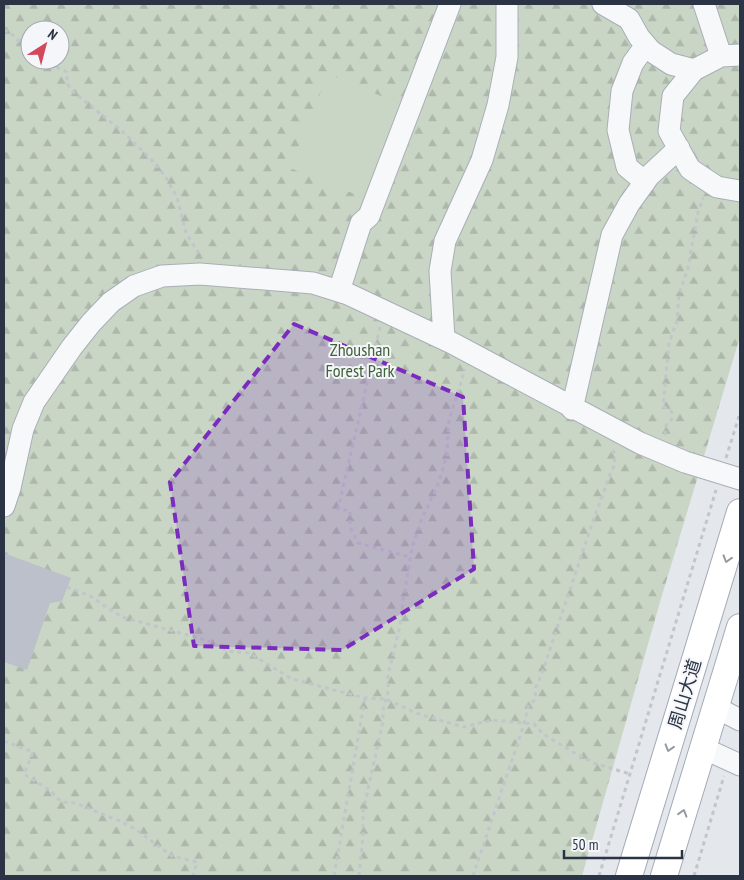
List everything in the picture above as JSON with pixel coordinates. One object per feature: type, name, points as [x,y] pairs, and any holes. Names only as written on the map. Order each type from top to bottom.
[{"type":"main road","name":"周山大道","points":[[629,876],[740,512]]},
{"type":"main road","name":"周山大道","points":[[664,876],[740,627]]},
{"type":"lane","points":[[339,291],[361,223],[369,216],[450,4]]},
{"type":"lane","points":[[444,339],[440,271],[445,241],[482,160],[498,105],[507,57],[507,4]]},
{"type":"lane","points":[[603,4],[629,19],[650,51],[672,64],[694,70]]},
{"type":"lane","points":[[704,4],[730,56],[694,70],[673,96],[670,131],[690,169],[717,186],[740,191]]},
{"type":"lane","points":[[645,182],[627,167],[618,130],[622,91],[633,63],[646,45]]},
{"type":"lane","points":[[572,409],[612,235],[629,204],[645,182],[679,148]]},
{"type":"lane","points":[[4,506],[10,488],[23,429],[34,402],[91,323],[111,302],[134,286],[162,276],[202,274],[313,284],[339,291],[444,339],[624,436],[685,462],[731,476]]},
{"type":"lane","points":[[716,708],[740,720]]},
{"type":"lane","points":[[703,748],[734,763]]},
{"type":"path","points":[[4,30],[17,37],[20,42]]},
{"type":"path","points":[[63,70],[67,72],[67,83],[71,90],[123,132],[150,158],[165,176],[178,197],[186,233],[200,256],[202,274]]},
{"type":"path","points":[[660,452],[666,425],[670,423],[673,417],[672,412],[663,406],[669,343],[677,321],[680,294],[688,268],[698,213],[709,181]]},
{"type":"path","points":[[384,310],[338,509],[350,511],[350,527],[358,544],[410,557]]},
{"type":"path","points":[[359,876],[363,812],[383,721],[388,675],[400,626],[410,557],[420,523],[439,482],[447,454],[449,420],[470,354]]},
{"type":"path","points":[[600,876],[630,774],[731,476],[740,413]]},
{"type":"path","points":[[472,876],[524,724],[529,704],[534,700],[536,687],[591,532],[593,521],[615,464],[613,453],[624,436]]},
{"type":"path","points":[[67,587],[90,596],[122,617],[206,640],[228,651],[249,653],[292,679],[365,698],[386,699],[416,713],[463,727],[492,720],[534,724],[557,744],[594,763],[630,774]]},
{"type":"path","points":[[334,876],[365,698]]},
{"type":"path","points":[[4,741],[33,752],[24,774],[50,791],[62,802],[75,803],[120,821],[135,829],[172,856],[196,862],[193,876]]},
{"type":"path","points":[[694,876],[734,763]]},
{"type":"highlighted area","points":[[294,324],[463,397],[474,569],[342,650],[194,646],[170,482]]},
{"type":"green space","name":"Zhoushan Forest Park","points":[[4,4],[740,4],[739,340],[660,602],[582,876],[4,876]]},
{"type":"green space","points":[[328,74],[405,106],[367,199],[290,168]]},
{"type":"building","points":[[4,553],[71,578],[62,601],[50,603],[27,670],[4,662]]}]
